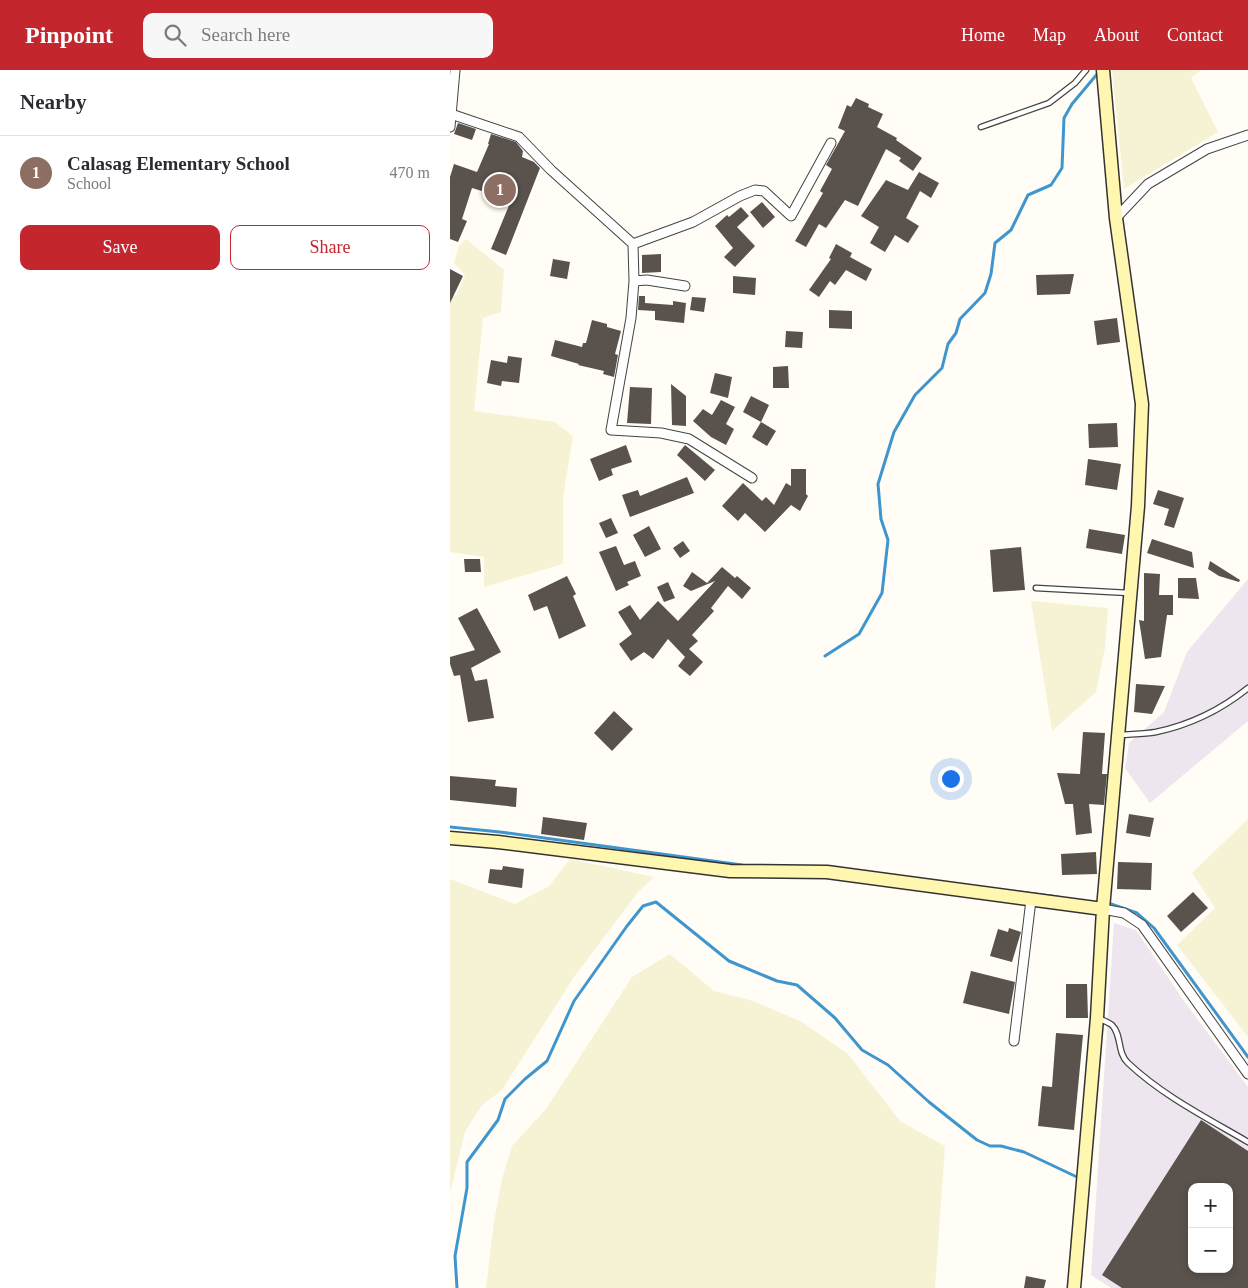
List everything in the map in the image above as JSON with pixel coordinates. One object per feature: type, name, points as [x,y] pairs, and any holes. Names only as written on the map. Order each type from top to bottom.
[{"type":"street","points":[[450,127],[455,70]]},
{"type":"street","points":[[1074,1288],[1097,1018],[1103,909],[1138,506],[1142,404],[1116,218],[1103,70]]},
{"type":"street","points":[[451,114],[519,137],[551,170],[633,244],[634,281],[631,318],[611,430],[661,433],[689,439],[752,478]]},
{"type":"street","points":[[1116,218],[1148,184],[1208,149],[1248,135]]},
{"type":"street","points":[[633,244],[693,222],[740,196],[755,190],[764,191],[792,216],[831,143]]},
{"type":"street","points":[[634,281],[647,280],[685,286]]},
{"type":"street","points":[[450,838],[498,842],[730,871],[827,872],[1124,913],[1142,926],[1248,1074]]},
{"type":"street","points":[[1014,1041],[1031,900]]},
{"type":"lane","points":[[981,128],[1049,103],[1075,83],[1086,70]]},
{"type":"lane","points":[[1036,588],[1130,593]]},
{"type":"lane","points":[[1118,735],[1156,732],[1199,718],[1230,702],[1248,688]]},
{"type":"lane","points":[[1097,1018],[1111,1025],[1116,1031],[1120,1050],[1126,1062],[1189,1108],[1248,1142]]},
{"type":"shaded area","points":[[1112,70],[1201,70],[1191,78],[1218,132],[1124,189]]},
{"type":"shaded area","points":[[466,239],[504,270],[501,312],[483,318],[474,411],[555,422],[573,436],[563,497],[563,564],[484,587],[484,557],[450,552],[450,294],[456,296],[465,275],[454,263],[459,246]]},
{"type":"shaded area","points":[[1248,579],[1248,721],[1150,803],[1125,768],[1129,743],[1164,712],[1187,652]]},
{"type":"shaded area","points":[[1031,601],[1108,608],[1105,648],[1096,692],[1052,731]]},
{"type":"shaded area","points":[[1248,819],[1248,1037],[1177,945],[1215,908],[1192,873]]},
{"type":"shaded area","points":[[570,859],[654,877],[638,892],[574,977],[502,1090],[482,1105],[465,1132],[450,1193],[450,879],[515,904],[549,886]]},
{"type":"shaded area","points":[[1114,923],[1136,930],[1184,1001],[1248,1087],[1248,1288],[1111,1288],[1091,1275]]},
{"type":"shaded area","points":[[670,954],[714,991],[753,1001],[802,1022],[848,1054],[900,1121],[945,1146],[935,1288],[486,1288],[494,1221],[502,1179],[512,1146],[546,1109],[632,977]]},
{"type":"building","points":[[856,98],[869,104],[868,107],[883,114],[877,127],[897,138],[896,140],[922,158],[913,171],[899,161],[901,158],[886,149],[858,206],[845,200],[826,228],[819,224],[806,247],[795,241],[823,193],[820,191],[832,169],[826,165],[845,131],[838,128],[847,105],[851,107]]},
{"type":"building","points":[[458,123],[476,129],[472,140],[454,134]]},
{"type":"building","points":[[491,134],[516,142],[523,151],[522,157],[534,162],[540,168],[506,255],[491,249],[510,203],[491,196],[492,194],[472,188],[462,219],[467,221],[458,242],[450,239],[450,177],[454,164],[477,172],[489,144]]},
{"type":"building","points":[[919,172],[939,183],[931,198],[920,191],[906,218],[919,226],[908,243],[895,235],[885,252],[870,243],[879,227],[861,216],[886,180],[908,190]]},
{"type":"building","points":[[762,202],[775,217],[763,228],[750,212]]},
{"type":"building","points":[[741,207],[749,216],[737,227],[755,246],[735,267],[724,257],[733,248],[715,226],[727,215],[729,217]]},
{"type":"building","points":[[836,244],[852,253],[850,257],[872,269],[866,281],[846,270],[835,285],[830,281],[819,297],[809,290],[831,259],[829,258]]},
{"type":"building","points":[[661,254],[661,272],[642,273],[642,255]]},
{"type":"building","points":[[553,259],[570,262],[567,279],[550,276]]},
{"type":"building","points":[[450,269],[463,276],[450,303]]},
{"type":"building","points":[[1074,274],[1070,294],[1037,295],[1036,275]]},
{"type":"building","points":[[733,276],[756,278],[755,295],[733,293]]},
{"type":"building","points":[[639,296],[645,296],[645,303],[673,305],[673,301],[686,303],[684,323],[655,320],[655,311],[638,310]]},
{"type":"building","points":[[692,297],[706,298],[704,312],[690,310]]},
{"type":"building","points":[[829,310],[852,311],[852,329],[829,328]]},
{"type":"building","points":[[1117,318],[1120,342],[1097,345],[1094,321]]},
{"type":"building","points":[[592,320],[607,324],[607,327],[621,331],[615,354],[618,355],[614,377],[603,374],[604,371],[551,356],[555,340],[582,347],[583,343],[586,343]]},
{"type":"building","points":[[786,331],[803,332],[802,348],[785,347]]},
{"type":"building","points":[[508,356],[522,358],[519,383],[502,381],[501,386],[487,383],[491,360],[507,363]]},
{"type":"building","points":[[788,366],[789,388],[773,388],[773,367]]},
{"type":"building","points":[[715,373],[732,377],[728,398],[710,393]]},
{"type":"building","points":[[671,384],[686,396],[686,426],[672,425]]},
{"type":"building","points":[[630,387],[652,388],[651,424],[627,423]]},
{"type":"building","points":[[751,396],[769,405],[761,422],[743,412]]},
{"type":"building","points":[[721,400],[735,407],[726,424],[734,429],[726,445],[711,437],[693,421],[703,409],[712,415]]},
{"type":"building","points":[[761,422],[776,431],[767,446],[752,437]]},
{"type":"building","points":[[1117,423],[1118,447],[1089,448],[1088,424]]},
{"type":"building","points":[[626,445],[632,462],[611,469],[613,475],[599,481],[590,459]]},
{"type":"building","points":[[685,445],[715,470],[705,481],[677,455]]},
{"type":"building","points":[[1088,459],[1121,464],[1117,490],[1085,485]]},
{"type":"building","points":[[791,469],[806,469],[806,494],[808,496],[800,511],[791,505],[765,532],[745,513],[738,521],[722,506],[743,483],[762,501],[766,497],[774,505],[786,483],[791,486]]},
{"type":"building","points":[[687,477],[694,493],[630,517],[622,495],[638,490],[640,496]]},
{"type":"building","points":[[1158,490],[1184,498],[1174,528],[1164,525],[1169,509],[1153,504]]},
{"type":"building","points":[[611,518],[618,533],[606,538],[599,523]]},
{"type":"building","points":[[649,526],[661,549],[645,557],[633,535]]},
{"type":"building","points":[[1089,529],[1125,535],[1122,554],[1086,548]]},
{"type":"building","points":[[1152,539],[1192,552],[1194,568],[1147,553]]},
{"type":"building","points":[[683,541],[690,551],[680,558],[673,548]]},
{"type":"building","points":[[616,546],[624,565],[635,561],[641,576],[627,582],[629,585],[616,591],[599,552]]},
{"type":"building","points":[[1021,547],[1025,590],[993,592],[990,550]]},
{"type":"building","points":[[464,559],[480,559],[481,572],[465,572]]},
{"type":"building","points":[[1210,561],[1240,580],[1239,582],[1219,576],[1208,569]]},
{"type":"building","points":[[722,567],[735,578],[737,576],[751,588],[742,599],[728,586],[711,608],[714,611],[692,635],[698,641],[689,649],[703,662],[690,676],[678,666],[685,657],[668,639],[653,659],[644,652],[631,661],[619,644],[632,634],[618,612],[630,605],[640,620],[658,601],[678,621],[715,581],[691,591],[683,586],[692,572],[707,583]]},
{"type":"building","points":[[1144,573],[1160,574],[1159,595],[1173,595],[1173,615],[1167,615],[1161,657],[1145,659],[1139,620],[1144,621]]},
{"type":"building","points":[[567,576],[576,594],[573,596],[586,626],[559,639],[547,606],[534,611],[528,595]]},
{"type":"building","points":[[1178,578],[1196,578],[1199,599],[1178,598]]},
{"type":"building","points":[[668,582],[675,598],[664,602],[657,587]]},
{"type":"building","points":[[477,608],[501,652],[471,668],[475,681],[487,679],[494,718],[468,722],[460,675],[454,676],[450,657],[475,650],[458,618]]},
{"type":"building","points":[[1136,684],[1165,686],[1152,714],[1134,712]]},
{"type":"building","points":[[614,711],[633,729],[612,751],[594,733]]},
{"type":"building","points":[[1083,732],[1105,733],[1102,774],[1107,774],[1104,805],[1089,804],[1092,833],[1076,835],[1073,804],[1065,804],[1057,773],[1080,774]]},
{"type":"building","points":[[450,776],[496,780],[495,786],[517,788],[516,807],[450,800]]},
{"type":"building","points":[[1129,814],[1154,818],[1150,837],[1126,833]]},
{"type":"building","points":[[543,817],[587,823],[584,840],[541,834]]},
{"type":"building","points":[[1096,852],[1097,874],[1062,875],[1061,854]]},
{"type":"building","points":[[1118,862],[1152,863],[1151,890],[1117,889]]},
{"type":"building","points":[[503,866],[524,869],[522,888],[488,883],[490,869],[502,870]]},
{"type":"building","points":[[1193,892],[1208,908],[1181,932],[1167,916]]},
{"type":"building","points":[[1009,928],[1021,932],[1012,962],[990,956],[998,929],[1008,932]]},
{"type":"building","points":[[971,971],[1015,982],[1009,1014],[963,1003]]},
{"type":"building","points":[[1066,984],[1087,984],[1088,1018],[1066,1018]]},
{"type":"building","points":[[1056,1033],[1083,1035],[1074,1130],[1038,1126],[1042,1086],[1052,1087]]},
{"type":"building","points":[[1201,1120],[1248,1151],[1248,1288],[1122,1288],[1102,1275]]},
{"type":"building","points":[[1026,1276],[1046,1280],[1044,1288],[1024,1288]]},
{"type":"waterway","points":[[825,656],[859,634],[882,593],[888,540],[881,519],[878,484],[894,432],[915,395],[942,368],[948,344],[956,333],[960,319],[985,293],[991,274],[995,243],[1011,230],[1028,195],[1051,185],[1062,168],[1064,118],[1072,104],[1098,73]]},
{"type":"waterway","points":[[450,827],[742,865]]},
{"type":"waterway","points":[[1019,892],[1058,897]]},
{"type":"waterway","points":[[457,1288],[455,1256],[467,1188],[467,1162],[498,1120],[505,1099],[547,1061],[574,1001],[627,926],[643,906],[656,902],[729,961],[777,981],[797,985],[835,1018],[862,1050],[888,1065],[929,1102],[977,1140],[990,1146],[1001,1146],[1024,1152],[1077,1177]]},
{"type":"waterway","points":[[1111,904],[1137,913],[1154,928],[1248,1057]]},
{"type":"place","name":"Calasag Elementary School","points":[[500,190]]}]
